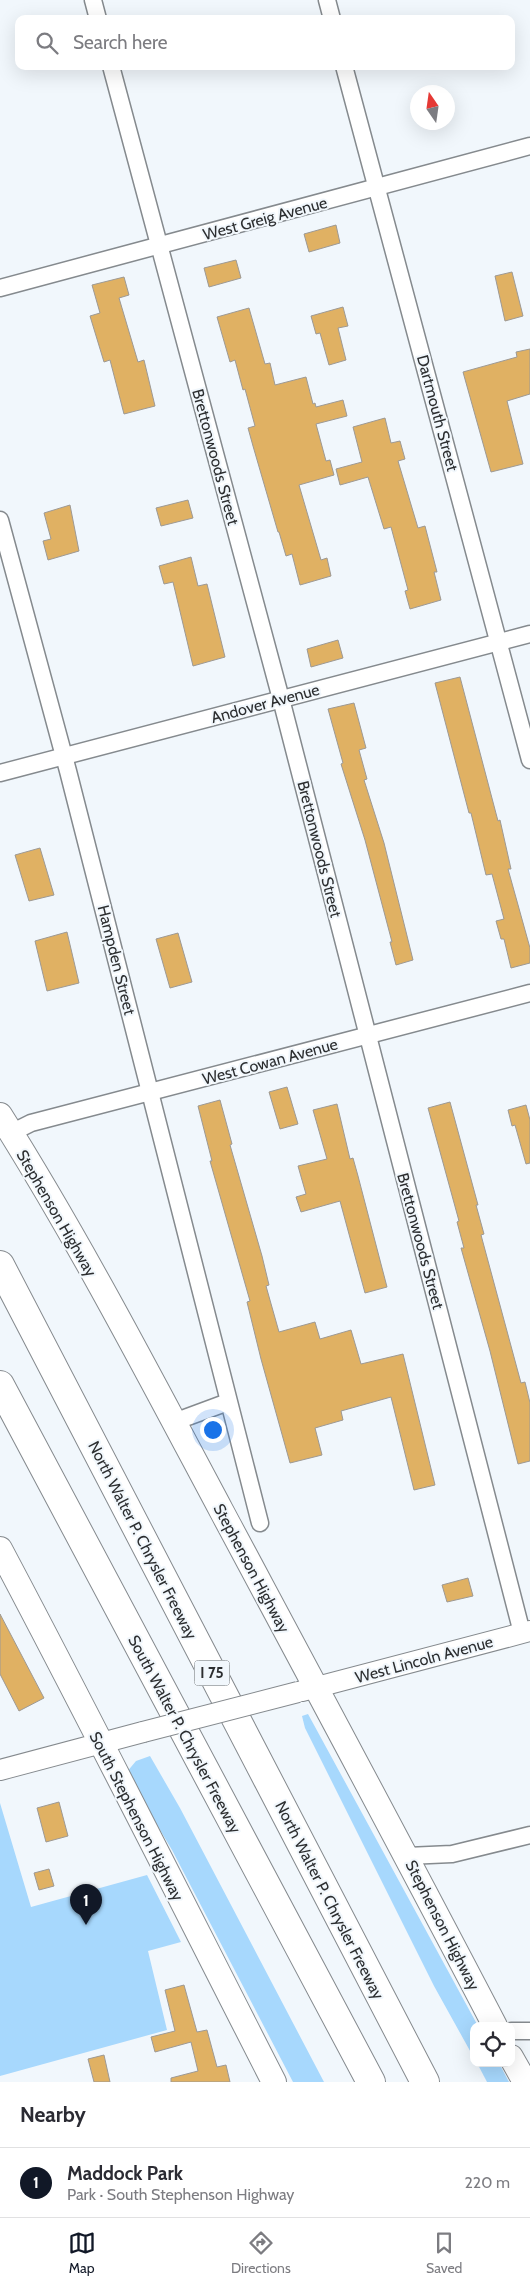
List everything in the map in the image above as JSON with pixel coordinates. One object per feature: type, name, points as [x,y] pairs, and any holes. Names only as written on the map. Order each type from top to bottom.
[{"type":"highway","name":"North Walter P. Chrysler Freeway","points":[[0,1264],[424,2082]]},
{"type":"highway","name":"South Walter P. Chrysler Freeway","points":[[0,1386],[371,2082]]},
{"type":"highway","points":[[316,1980],[354,2082]]},
{"type":"main road","name":"Stephenson Highway","points":[[6,1124],[174,1422],[308,1690],[407,1856],[493,2022]]},
{"type":"main road","name":"South Stephenson Highway","points":[[0,1550],[50,1643],[274,2082]]},
{"type":"main road","points":[[515,2064],[525,2082]]},
{"type":"street","points":[[93,0],[97,15]]},
{"type":"street","points":[[327,0],[331,15]]},
{"type":"street","name":"Brettonwoods Street","points":[[112,70],[281,698],[526,1632]]},
{"type":"street","name":"Dartmouth Street","points":[[345,70],[530,760]]},
{"type":"street","name":"West Greig Avenue","points":[[0,288],[530,146]]},
{"type":"street","name":"Hampden Street","points":[[0,520],[64,756],[260,1523]]},
{"type":"street","name":"Andover Avenue","points":[[0,773],[530,634]]},
{"type":"street","name":"West Cowan Avenue","points":[[6,1124],[31,1123],[530,993]]},
{"type":"street","points":[[174,1422],[228,1402]]},
{"type":"street","name":"West Lincoln Avenue","points":[[0,1770],[526,1632]]},
{"type":"street","points":[[407,1856],[452,1854],[530,1835]]},
{"type":"street","points":[[515,2031],[530,2030]]},
{"type":"shaded area","points":[[308,1714],[476,2022],[470,2022],[470,2051],[434,1986],[305,1728],[302,1716]]},
{"type":"shaded area","points":[[150,1756],[180,1808],[324,2082],[293,2082],[172,1850],[126,1773],[136,1761]]},
{"type":"shaded area","points":[[0,1803],[31,1907],[147,1875],[181,1942],[148,1951],[167,2030],[0,2076]]},
{"type":"shaded area","points":[[479,2067],[501,2067],[509,2082],[487,2082]]},
{"type":"building","points":[[336,225],[340,243],[309,252],[304,234]]},
{"type":"building","points":[[236,260],[241,278],[209,287],[204,268]]},
{"type":"building","points":[[512,272],[523,316],[505,321],[495,276]]},
{"type":"building","points":[[124,277],[129,295],[119,298],[138,362],[144,360],[155,406],[124,414],[110,360],[104,362],[90,316],[100,313],[92,285]]},
{"type":"building","points":[[343,307],[348,326],[338,328],[346,360],[329,365],[320,333],[316,334],[311,316]]},
{"type":"building","points":[[249,308],[265,364],[270,363],[275,385],[306,377],[313,404],[315,403],[316,407],[343,400],[347,416],[316,424],[326,461],[330,460],[334,475],[299,485],[321,560],[327,558],[331,576],[300,585],[292,554],[286,556],[253,446],[248,428],[255,426],[245,389],[243,390],[235,360],[230,362],[217,317]]},
{"type":"building","points":[[530,349],[530,394],[507,401],[523,464],[491,472],[463,372],[517,357],[516,352]]},
{"type":"building","points":[[385,418],[391,443],[400,441],[405,459],[398,461],[418,528],[425,526],[437,572],[434,572],[441,600],[410,609],[405,591],[408,590],[391,527],[384,529],[368,477],[340,485],[336,469],[362,462],[353,427]]},
{"type":"building","points":[[188,500],[193,518],[161,526],[156,508]]},
{"type":"building","points":[[70,505],[79,551],[48,560],[43,541],[51,539],[44,513]]},
{"type":"building","points":[[191,557],[198,586],[207,584],[225,657],[193,666],[173,582],[164,584],[159,566]]},
{"type":"building","points":[[338,640],[343,658],[311,667],[307,649]]},
{"type":"building","points":[[460,677],[498,821],[500,820],[511,869],[508,869],[530,948],[530,963],[511,968],[504,939],[501,939],[496,921],[504,919],[492,874],[486,875],[435,683]]},
{"type":"building","points":[[354,703],[366,748],[359,750],[367,779],[364,780],[384,843],[413,960],[396,965],[390,942],[392,942],[365,840],[341,764],[343,763],[328,709]]},
{"type":"building","points":[[40,848],[54,895],[29,901],[15,855]]},
{"type":"building","points":[[67,932],[79,983],[47,991],[35,941]]},
{"type":"building","points":[[178,933],[192,982],[170,988],[156,939]]},
{"type":"building","points":[[287,1087],[298,1124],[280,1129],[269,1092]]},
{"type":"building","points":[[220,1100],[232,1144],[230,1145],[262,1256],[269,1285],[266,1286],[279,1332],[315,1322],[320,1339],[351,1330],[361,1364],[403,1354],[435,1485],[414,1490],[391,1397],[341,1411],[343,1420],[315,1428],[322,1455],[290,1463],[261,1359],[247,1302],[250,1301],[210,1161],[212,1161],[198,1106]]},
{"type":"building","points":[[450,1102],[478,1205],[476,1205],[484,1234],[481,1235],[521,1383],[525,1382],[530,1403],[530,1461],[518,1464],[490,1351],[461,1248],[464,1248],[457,1222],[459,1221],[428,1108]]},
{"type":"building","points":[[337,1104],[350,1159],[353,1158],[387,1287],[365,1293],[340,1201],[301,1212],[296,1197],[306,1194],[298,1166],[327,1159],[313,1110]]},
{"type":"building","points":[[526,1105],[530,1120],[530,1163],[526,1164],[515,1125],[512,1126],[508,1110]]},
{"type":"building","points":[[468,1578],[473,1596],[447,1602],[442,1585]]},
{"type":"building","points":[[0,1614],[44,1698],[19,1711],[0,1674]]},
{"type":"building","points":[[59,1802],[68,1836],[46,1842],[37,1808]]},
{"type":"building","points":[[49,1869],[54,1886],[39,1890],[34,1873]]},
{"type":"building","points":[[184,1985],[197,2032],[207,2030],[217,2067],[226,2065],[230,2082],[171,2082],[171,2078],[198,2071],[191,2042],[155,2052],[151,2037],[175,2031],[165,1990]]},
{"type":"building","points":[[104,2055],[110,2082],[94,2082],[88,2059]]},
{"type":"place","name":"Maddock Park","points":[[86,1925]]}]
